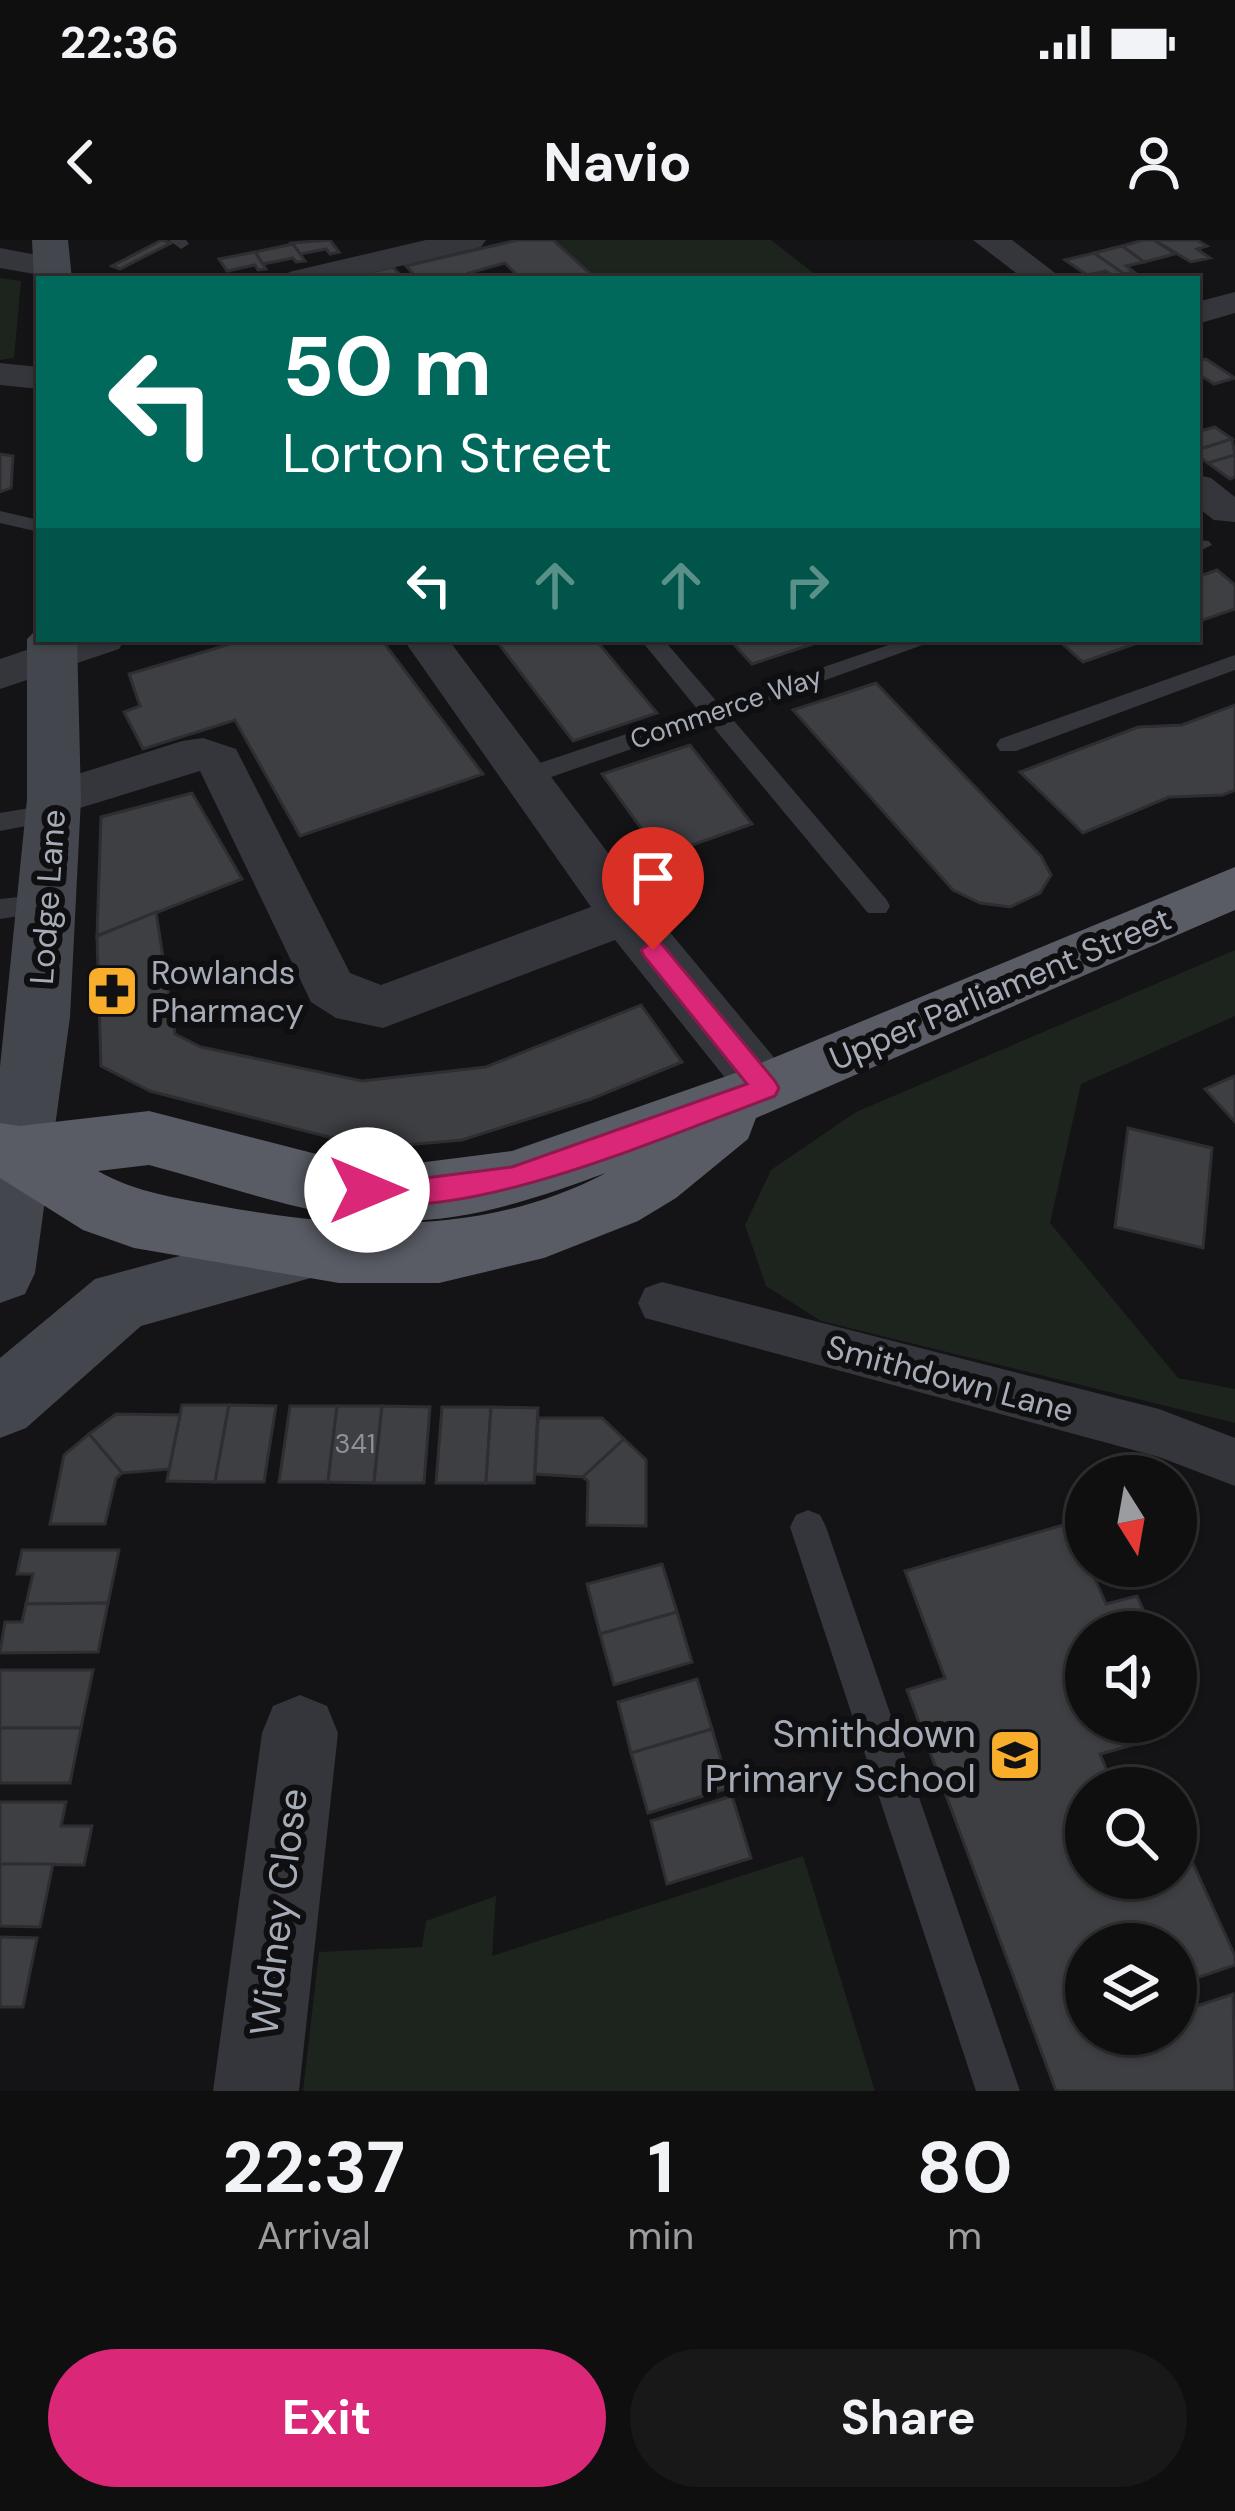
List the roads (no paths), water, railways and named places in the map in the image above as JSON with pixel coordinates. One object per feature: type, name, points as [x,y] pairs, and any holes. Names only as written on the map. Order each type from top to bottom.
[{"type":"highway","name":"Upper Parliament Street","points":[[6,1152],[149,1138],[332,1186],[402,1192],[512,1179],[766,1088],[1235,887]]},
{"type":"highway","name":"Upper Parliament Street","points":[[6,1152],[107,1210],[134,1219],[308,1251],[377,1258],[441,1255],[503,1244],[568,1221],[650,1180],[766,1088]]},
{"type":"main road","name":"Lodge Lane","points":[[0,1274],[6,1152],[40,1017],[24,906],[52,647]]},
{"type":"main road","points":[[0,1404],[120,1301],[308,1251]]},
{"type":"street","points":[[314,276],[469,240]]},
{"type":"street","points":[[990,240],[1042,276]]},
{"type":"street","points":[[0,258],[52,262]]},
{"type":"street","points":[[1200,312],[1235,302]]},
{"type":"street","points":[[0,374],[36,378]]},
{"type":"street","points":[[0,675],[52,647],[84,642]]},
{"type":"street","points":[[427,642],[625,915],[766,1088]]},
{"type":"street","points":[[36,812],[182,757],[203,754],[219,760],[330,987],[356,1003],[383,1007],[625,915]]},
{"type":"street","name":"Smithdown Lane","points":[[662,1303],[1159,1433],[1235,1462]]},
{"type":"street","name":"Widney Close","points":[[256,2091],[300,1733]]},
{"type":"lane","points":[[0,517],[36,525]]},
{"type":"lane","points":[[654,642],[877,906]]},
{"type":"lane","name":"Commerce Way","points":[[525,777],[919,642]]},
{"type":"lane","points":[[1008,745],[1235,662]]},
{"type":"lane","points":[[808,1527],[998,2091]]},
{"type":"place","name":"Rowlands Pharmacy","points":[[112,991]]},
{"type":"place","name":"Smithdown Primary School","points":[[1015,1755]]}]
